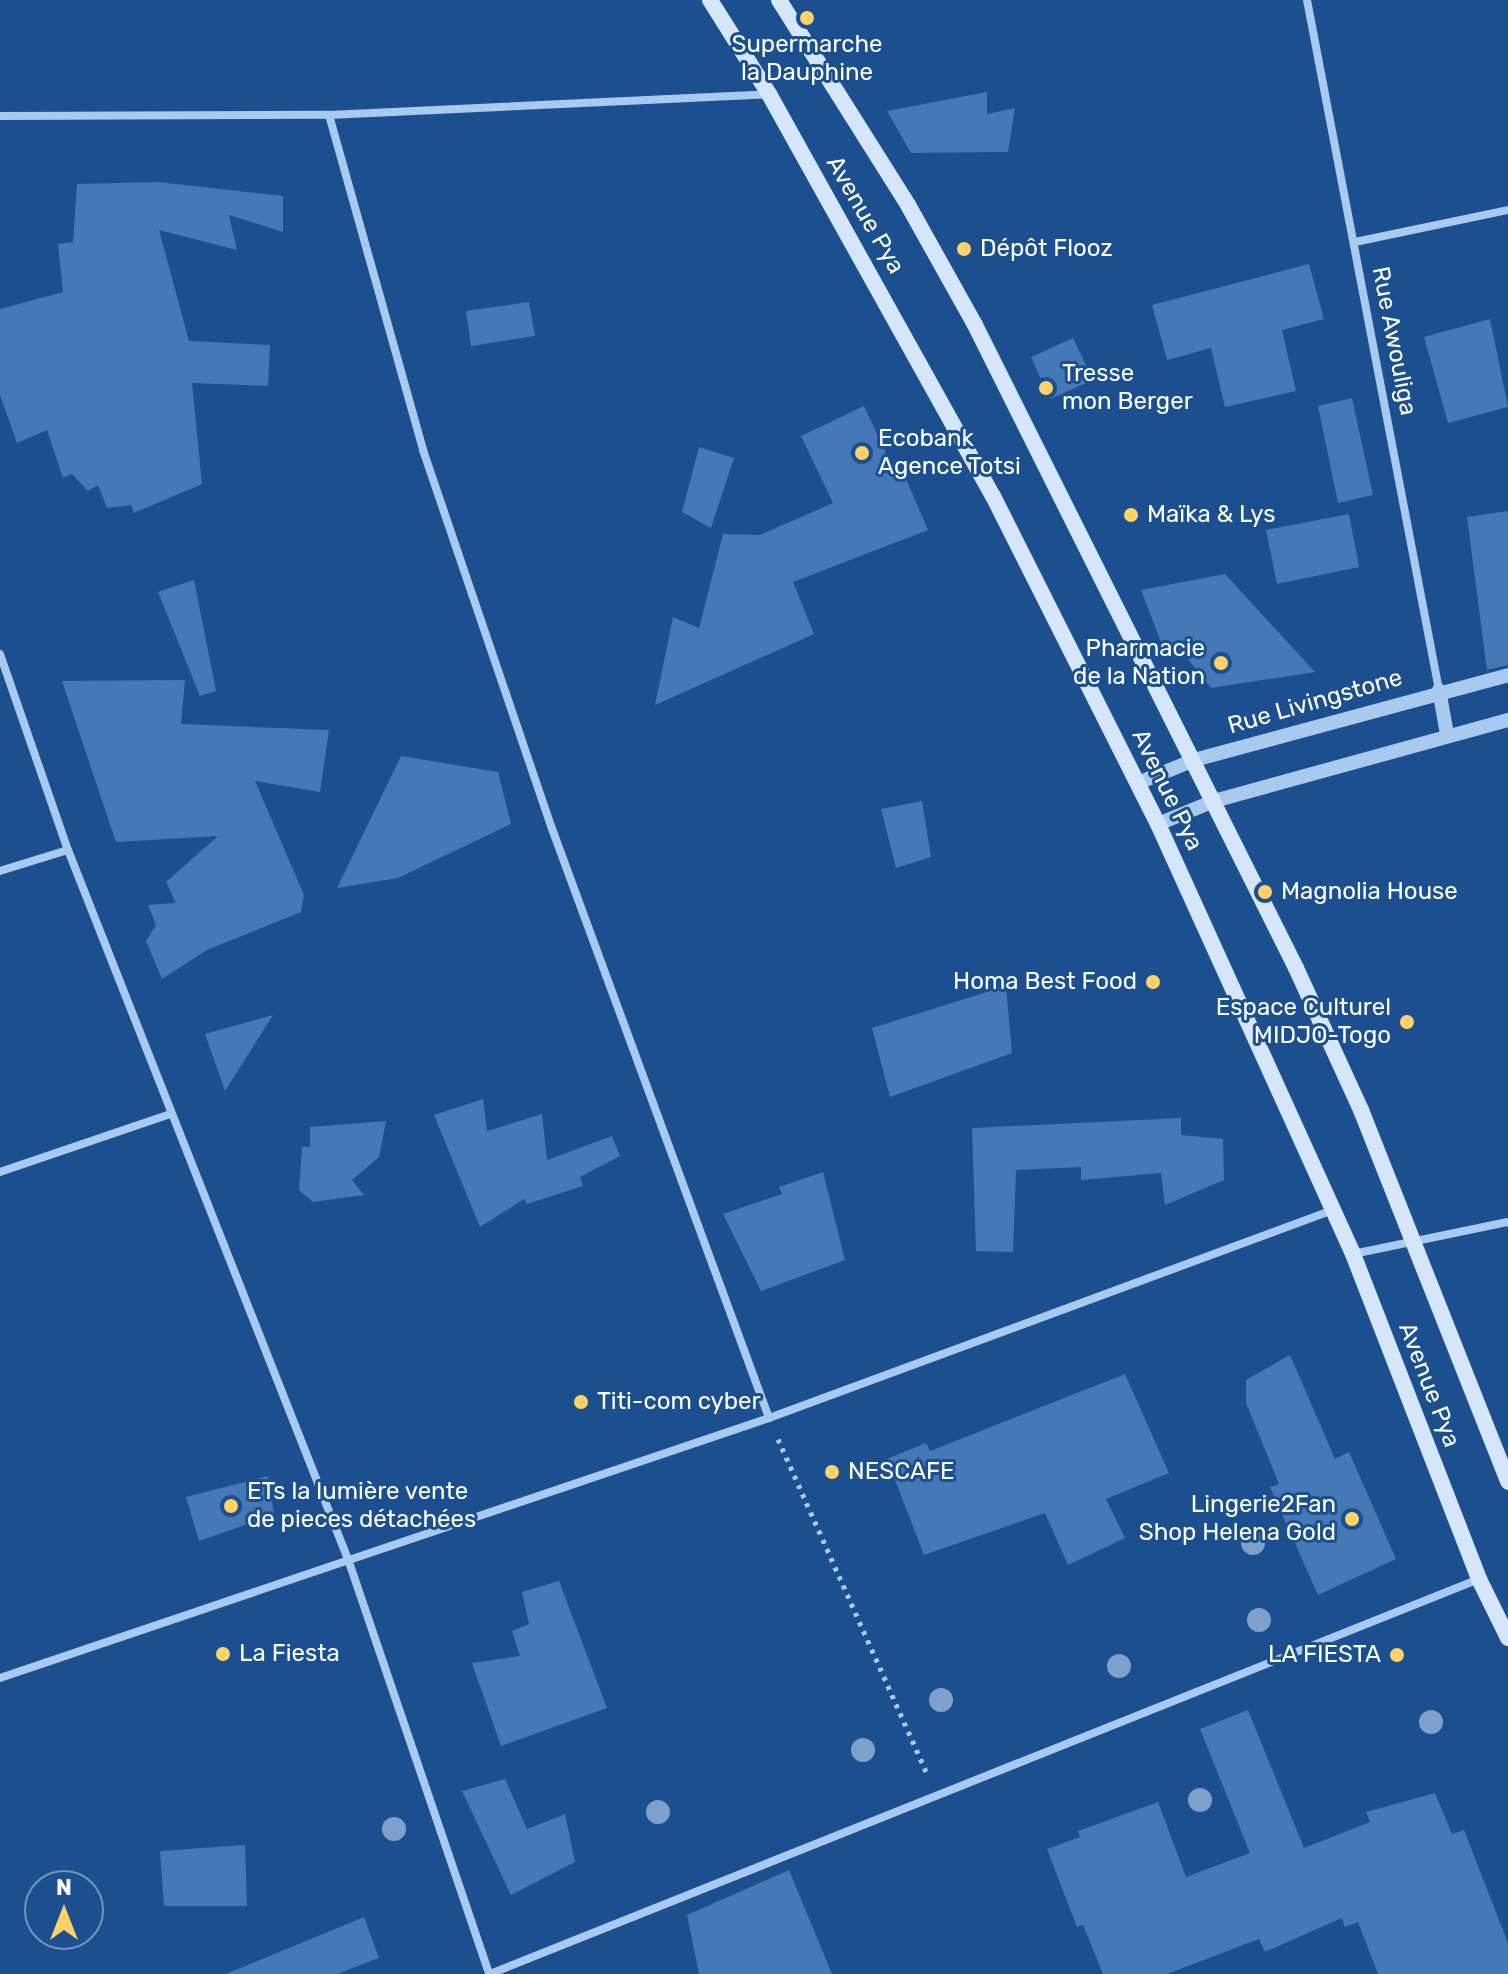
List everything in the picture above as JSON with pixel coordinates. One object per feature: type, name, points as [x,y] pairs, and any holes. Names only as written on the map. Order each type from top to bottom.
[{"type":"main road","name":"Avenue Pya","points":[[710,0],[769,94],[993,496],[1158,824],[1353,1254],[1479,1579],[1508,1638]]},
{"type":"main road","name":"Avenue Pya","points":[[779,0],[908,205],[975,325],[1194,760],[1361,1110],[1508,1482]]},
{"type":"street","name":"Rue Awouliga","points":[[1307,0],[1439,690]]},
{"type":"street","points":[[0,116],[329,115],[769,94]]},
{"type":"street","points":[[329,115],[423,450],[551,826],[769,1418]]},
{"type":"street","points":[[1355,242],[1508,210]]},
{"type":"street","points":[[0,654],[68,850],[349,1562],[489,1974],[1479,1579]]},
{"type":"street","name":"Rue Livingstone","points":[[1138,783],[1194,760],[1439,690],[1508,675]]},
{"type":"street","points":[[0,684],[11,685]]},
{"type":"street","points":[[1439,690],[1447,734]]},
{"type":"street","points":[[1158,824],[1214,801],[1447,734],[1508,720]]},
{"type":"street","points":[[0,871],[68,850]]},
{"type":"street","points":[[0,1172],[170,1114]]},
{"type":"street","points":[[0,1678],[769,1418],[1333,1210]]},
{"type":"street","points":[[1353,1254],[1508,1222]]},
{"type":"path","points":[[769,1418],[937,1797]]},
{"type":"building","points":[[987,92],[987,114],[1015,108],[1008,152],[911,153],[887,111]]},
{"type":"building","points":[[158,182],[283,196],[283,232],[229,215],[237,250],[159,230],[189,341],[270,345],[268,386],[192,383],[202,484],[134,513],[131,505],[107,508],[98,485],[88,491],[72,474],[63,478],[47,430],[17,443],[0,395],[0,309],[63,292],[58,244],[73,242],[77,184]]},
{"type":"building","points":[[1309,264],[1324,319],[1282,330],[1296,391],[1225,407],[1211,348],[1167,360],[1152,305]]},
{"type":"building","points":[[529,302],[535,336],[471,346],[466,311]]},
{"type":"building","points":[[1490,319],[1508,407],[1448,423],[1424,337]]},
{"type":"building","points":[[1073,338],[1093,380],[1050,399],[1031,357]]},
{"type":"building","points":[[1352,398],[1373,495],[1338,503],[1318,406]]},
{"type":"building","points":[[864,406],[896,475],[903,472],[928,530],[793,582],[814,634],[655,705],[673,617],[699,628],[723,534],[760,535],[833,503],[801,436]]},
{"type":"building","points":[[699,447],[734,458],[711,528],[682,512]]},
{"type":"building","points":[[1508,511],[1508,665],[1487,670],[1467,517]]},
{"type":"building","points":[[1349,514],[1359,567],[1277,584],[1266,530]]},
{"type":"building","points":[[1225,574],[1315,672],[1211,688],[1187,658],[1167,658],[1141,590]]},
{"type":"building","points":[[194,580],[216,691],[200,696],[158,592]]},
{"type":"building","points":[[185,680],[181,724],[329,730],[320,792],[255,781],[304,895],[301,912],[207,950],[162,979],[146,941],[156,925],[148,905],[176,903],[166,882],[218,836],[116,842],[62,681]]},
{"type":"building","points":[[401,756],[498,772],[511,824],[398,878],[337,888]]},
{"type":"building","points":[[922,801],[931,857],[896,868],[881,809]]},
{"type":"building","points":[[1006,986],[1012,1053],[890,1097],[872,1028]]},
{"type":"building","points":[[273,1015],[225,1091],[205,1034]]},
{"type":"building","points":[[483,1099],[487,1131],[542,1114],[547,1160],[612,1136],[620,1156],[580,1177],[583,1186],[527,1204],[524,1199],[480,1227],[434,1115]]},
{"type":"building","points":[[1181,1118],[1181,1135],[1223,1139],[1224,1180],[1165,1205],[1161,1173],[1081,1180],[1081,1167],[1016,1170],[1013,1252],[976,1251],[972,1128]]},
{"type":"building","points":[[386,1121],[379,1157],[352,1180],[364,1195],[313,1202],[299,1190],[302,1147],[310,1147],[310,1127]]},
{"type":"building","points":[[823,1172],[845,1260],[761,1291],[723,1214],[782,1194],[779,1187]]},
{"type":"building","points":[[1290,1355],[1335,1459],[1349,1452],[1396,1559],[1318,1595],[1270,1487],[1279,1484],[1246,1403],[1246,1380]]},
{"type":"building","points":[[1125,1374],[1169,1473],[1106,1499],[1125,1538],[1068,1565],[1045,1513],[924,1555],[887,1459],[926,1443],[930,1451]]},
{"type":"building","name":"ETs la lumière vente de pieces détachées","points":[[268,1476],[274,1515],[199,1541],[186,1497]]},
{"type":"building","points":[[559,1581],[607,1708],[501,1746],[472,1663],[520,1656],[512,1631],[529,1624],[522,1592]]},
{"type":"building","points":[[1248,1710],[1304,1848],[1370,1822],[1366,1812],[1435,1793],[1452,1834],[1464,1830],[1508,1943],[1508,1974],[1378,1974],[1358,1922],[1345,1927],[1342,1918],[1265,1952],[1259,1939],[1167,1974],[1103,1974],[1083,1925],[1077,1927],[1047,1849],[1080,1837],[1078,1831],[1158,1802],[1186,1877],[1250,1853],[1200,1729]]},
{"type":"building","points":[[505,1779],[527,1829],[565,1814],[575,1862],[511,1895],[462,1791]]},
{"type":"building","points":[[245,1845],[247,1906],[164,1906],[160,1851]]},
{"type":"building","points":[[789,1870],[832,1974],[699,1974],[687,1915]]},
{"type":"building","points":[[364,1917],[379,1958],[337,1974],[226,1974]]},
{"type":"place","name":"Supermarche la Dauphine","points":[[807,18]]},
{"type":"place","name":"Dépôt Flooz","points":[[964,249]]},
{"type":"place","name":"Tresse mon Berger","points":[[1046,388]]},
{"type":"place","name":"Ecobank Agence Totsi","points":[[862,453]]},
{"type":"place","name":"Maïka & Lys","points":[[1131,515]]},
{"type":"place","name":"Pharmacie de la Nation","points":[[1221,663]]},
{"type":"place","name":"Magnolia House","points":[[1265,892]]},
{"type":"place","name":"Homa Best Food","points":[[1153,982]]},
{"type":"place","name":"Espace Culturel MIDJO-Togo","points":[[1407,1022]]},
{"type":"place","name":"Titi-com cyber","points":[[581,1402]]},
{"type":"place","name":"NESCAFE","points":[[832,1472]]},
{"type":"place","name":"ETs la lumière vente de pieces détachées","points":[[231,1506]]},
{"type":"place","name":"Lingerie2Fan Shop Helena Gold","points":[[1352,1519]]},
{"type":"place","name":"La Fiesta","points":[[223,1654]]},
{"type":"place","name":"LA FIESTA","points":[[1397,1655]]}]
